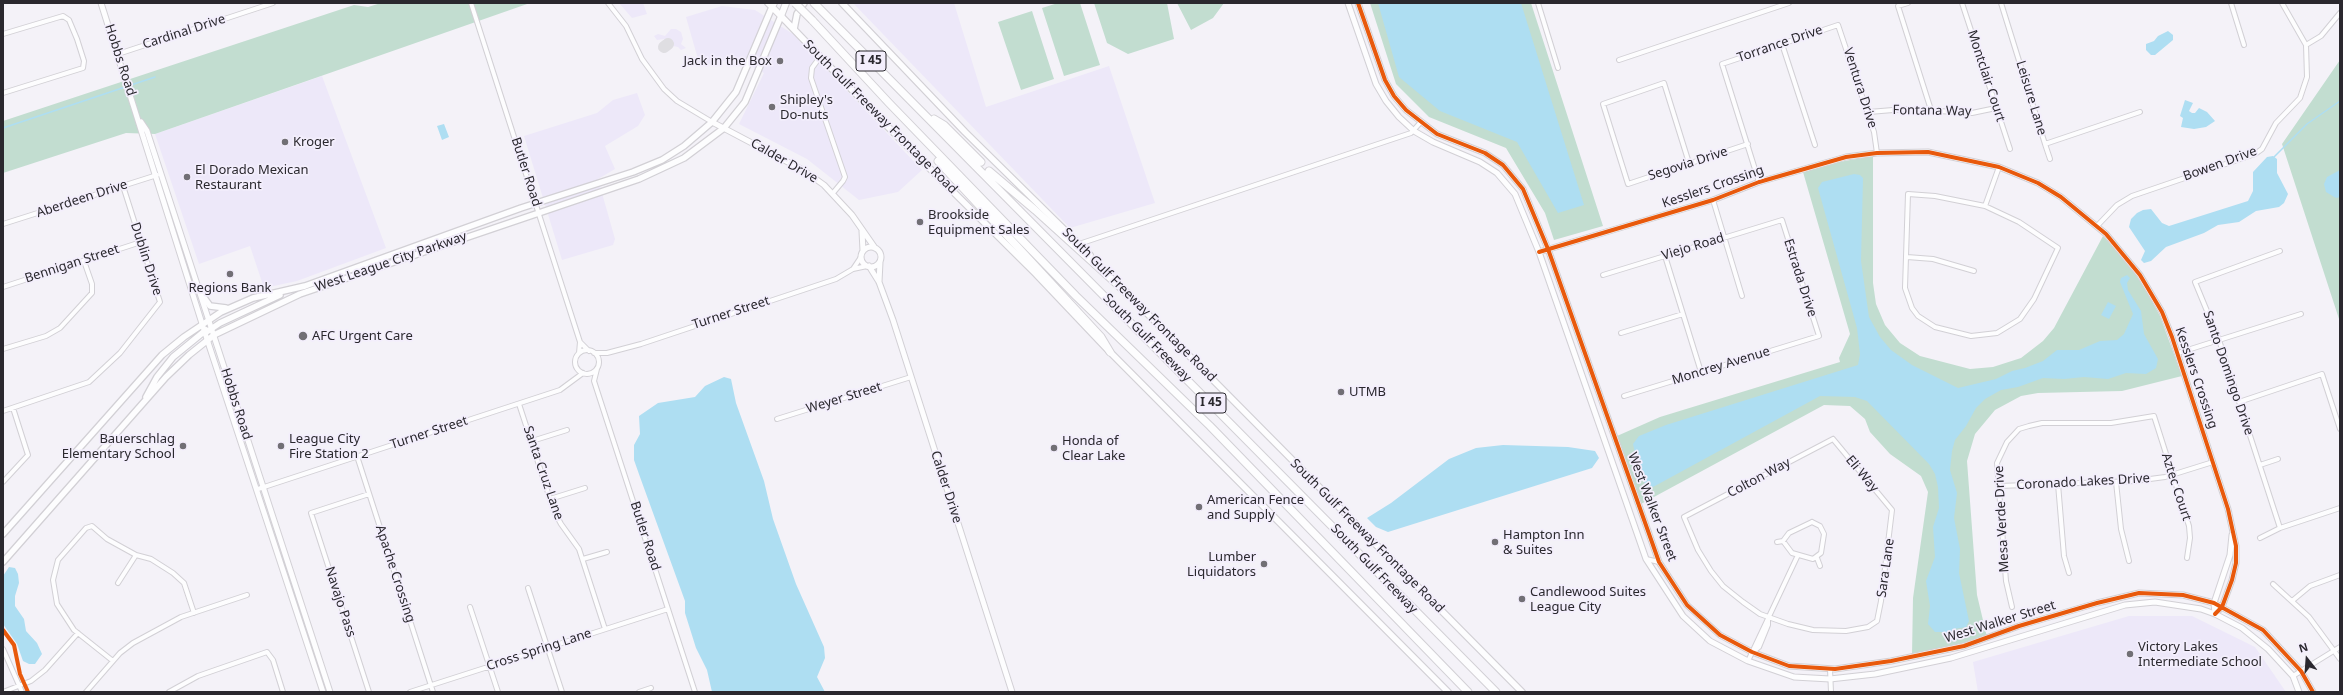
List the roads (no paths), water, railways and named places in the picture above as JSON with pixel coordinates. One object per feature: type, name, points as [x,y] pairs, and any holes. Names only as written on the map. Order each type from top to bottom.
[{"type":"highway","name":"South Gulf Freeway","points":[[795,3],[871,84],[1076,296],[1210,426],[1468,692]]},
{"type":"highway","name":"South Gulf Freeway","points":[[816,5],[1496,692]]},
{"type":"highway","points":[[871,84],[897,117],[1101,337],[1110,352]]},
{"type":"highway","points":[[925,114],[944,125],[994,176],[1035,210],[1130,296]]},
{"type":"main road","name":"West League City Parkway","points":[[3,562],[172,372],[214,335],[300,294],[657,171],[684,158],[724,128],[745,102],[786,3]]},
{"type":"main road","points":[[794,29],[797,14],[804,3]]},
{"type":"main road","name":"South Gulf Freeway Frontage Road","points":[[842,3],[965,132],[1079,244],[1522,692]]},
{"type":"main road","name":"West League City Parkway","points":[[3,534],[162,355],[209,319],[228,308],[253,298],[305,286],[536,203],[633,172],[662,160],[684,146],[712,122],[736,92],[771,4]]},
{"type":"main road","name":"South Gulf Freeway Frontage Road","points":[[771,4],[780,16],[1036,274],[1110,352],[1448,692]]},
{"type":"main road","points":[[450,233],[452,241]]},
{"type":"main road","points":[[382,258],[382,266]]},
{"type":"main road","points":[[141,406],[167,364],[205,332],[212,327],[275,297],[305,286]]},
{"type":"main road","points":[[200,292],[213,308],[228,308]]},
{"type":"street","name":"Hobbs Road","points":[[101,3],[138,118],[154,176],[207,340],[260,488],[330,692]]},
{"type":"street","name":"Cardinal Drive","points":[[118,54],[273,3]]},
{"type":"street","name":"Butler Road","points":[[471,3],[580,342],[580,353]]},
{"type":"street","points":[[608,3],[626,26],[642,59],[664,89],[683,105],[712,122]]},
{"type":"street","name":"West Walker Street","points":[[1348,3],[1376,84],[1386,101],[1414,130],[1433,142],[1480,162],[1497,173],[1515,194],[1539,252],[1646,559],[1662,587],[1683,616],[1710,641],[1748,661],[1794,677],[1830,679],[1875,674],[1962,656],[2125,605],[2155,602],[2215,614],[2242,628],[2268,648],[2293,676],[2299,692]]},
{"type":"street","name":"West Walker Street","points":[[1358,3],[1385,80],[1394,96],[1420,123],[1438,134],[1485,153],[1503,165],[1524,189],[1548,249],[1659,562],[1687,605],[1720,634],[1752,652],[1789,666],[1830,669],[1892,661],[1964,646],[2020,626],[2097,602],[2139,593],[2183,595],[2214,603],[2263,630],[2301,671],[2313,692]]},
{"type":"street","points":[[1538,3],[1558,68]]},
{"type":"street","points":[[1769,3],[1771,9]]},
{"type":"street","points":[[1619,60],[1789,3]]},
{"type":"street","points":[[1908,3],[1898,6],[1931,110]]},
{"type":"street","name":"Montclair Court","points":[[1962,3],[2010,149]]},
{"type":"street","name":"Leisure Lane","points":[[2001,3],[2045,144],[2140,112]]},
{"type":"street","points":[[2230,3],[2244,45]]},
{"type":"street","name":"Bowen Drive","points":[[2097,226],[2117,205],[2132,196],[2255,154],[2262,149],[2276,122],[2295,104],[2303,92],[2308,70],[2306,45],[2282,3]]},
{"type":"street","points":[[2306,45],[2321,36],[2340,13]]},
{"type":"street","points":[[3,34],[63,16],[69,20],[84,61],[83,68],[3,93]]},
{"type":"street","name":"Torrance Drive","points":[[1748,144],[1722,64],[1838,25]]},
{"type":"street","name":"Ventura Drive","points":[[1838,25],[1868,112],[1877,153]]},
{"type":"street","points":[[1782,44],[1815,145]]},
{"type":"street","points":[[820,57],[812,68],[811,78],[845,177],[833,193]]},
{"type":"street","name":"Segovia Drive","points":[[1689,163],[1664,83],[1604,103],[1628,184],[1748,144]]},
{"type":"street","name":"Fontana Way","points":[[1868,112],[1931,110],[1972,113],[1996,108]]},
{"type":"street","name":"Hobbs Road","points":[[138,118],[147,130],[212,327],[323,692]]},
{"type":"street","name":"Calder Drive","points":[[712,122],[803,170],[833,193],[852,215],[875,248]]},
{"type":"street","points":[[1079,244],[1414,130],[1420,123]]},
{"type":"street","points":[[1748,144],[1760,182]]},
{"type":"street","points":[[2045,144],[2050,159]]},
{"type":"street","name":"Kesslers Crossing","points":[[1539,252],[1713,200],[1760,182],[1846,157],[1877,153],[1928,152],[1999,167],[2038,183],[2061,197],[2097,226],[2140,275],[2154,297],[2178,353],[2228,509],[2236,546],[2236,563],[2222,607],[2215,614]]},
{"type":"street","points":[[1984,206],[1999,167]]},
{"type":"street","name":"Aberdeen Drive","points":[[3,224],[161,173]]},
{"type":"street","name":"Dublin Drive","points":[[3,411],[89,382],[120,353],[146,322],[160,302],[123,186]]},
{"type":"street","points":[[1908,194],[1935,196],[1984,206],[2019,222],[2058,248],[2026,311],[2008,328],[1983,336],[1971,336],[1946,331],[1925,322],[1918,316],[1912,308],[1905,288],[1908,194]]},
{"type":"street","points":[[1713,200],[1742,296]]},
{"type":"street","name":"Viejo Road","points":[[1603,275],[1782,220]]},
{"type":"street","name":"Estrada Drive","points":[[1782,220],[1819,336]]},
{"type":"street","points":[[862,230],[863,251],[861,257],[868,266],[875,266],[880,262],[880,252],[875,248],[868,247],[863,251]]},
{"type":"street","name":"Bennigan Street","points":[[3,287],[141,242]]},
{"type":"street","name":"Santo Domingo Drive","points":[[2280,251],[2195,282],[2219,340],[2280,528]]},
{"type":"street","points":[[1665,256],[1701,372]]},
{"type":"street","name":"Turner Street","points":[[853,269],[861,257]]},
{"type":"street","points":[[1907,257],[1933,259],[1974,271]]},
{"type":"street","points":[[3,349],[46,336],[60,328],[65,323],[92,293],[92,284],[84,261]]},
{"type":"street","name":"Calder Drive","points":[[879,282],[880,262]]},
{"type":"street","name":"Calder Drive","points":[[868,266],[879,282],[1012,692]]},
{"type":"street","name":"Turner Street","points":[[594,353],[607,353],[836,279],[853,269],[868,266]]},
{"type":"street","points":[[1621,333],[1683,314]]},
{"type":"street","points":[[2178,353],[2301,314]]},
{"type":"street","name":"Moncrey Avenue","points":[[1624,396],[1819,336]]},
{"type":"street","points":[[580,342],[594,353],[599,362]]},
{"type":"street","points":[[575,379],[577,367],[576,360],[580,353],[589,350]]},
{"type":"street","points":[[584,373],[596,369],[599,362],[607,353]]},
{"type":"street","points":[[1579,367],[1589,363]]},
{"type":"street","points":[[577,367],[594,381]]},
{"type":"street","name":"Butler Road","points":[[596,369],[594,381],[695,692]]},
{"type":"street","name":"Turner Street","points":[[260,488],[560,390],[584,373]]},
{"type":"street","points":[[2239,402],[2322,374],[2340,429]]},
{"type":"street","name":"Weyer Street","points":[[777,419],[911,377]]},
{"type":"street","name":"Santa Cruz Lane","points":[[519,404],[550,499],[558,519],[574,541],[583,559],[605,629]]},
{"type":"street","points":[[3,482],[28,455],[13,408]]},
{"type":"street","name":"Aztec Court","points":[[2154,416],[2189,526],[2190,538],[2187,558]]},
{"type":"street","name":"Mesa Verde Drive","points":[[2012,607],[2006,581],[1997,463],[2007,442],[2019,429],[2042,423],[2111,423],[2154,416]]},
{"type":"street","points":[[532,441],[567,430]]},
{"type":"street","name":"Eli Way","points":[[1833,438],[1892,510]]},
{"type":"street","name":"Colton Way","points":[[1768,618],[1748,606],[1723,586],[1698,550],[1684,517],[1833,438]]},
{"type":"street","name":"Apache Crossing","points":[[357,456],[433,692]]},
{"type":"street","points":[[2260,465],[2278,459]]},
{"type":"street","name":"Coronado Lakes Drive","points":[[1999,486],[2135,481],[2172,474],[2213,462]]},
{"type":"street","points":[[2116,482],[2121,529],[2129,561]]},
{"type":"street","points":[[2058,484],[2064,556],[2069,573]]},
{"type":"street","points":[[550,499],[585,488]]},
{"type":"street","name":"Navajo Pass","points":[[369,494],[311,513],[369,692]]},
{"type":"street","points":[[2260,538],[2280,528],[2340,508]]},
{"type":"street","name":"Sara Lane","points":[[1768,618],[1788,624],[1820,630],[1846,631],[1868,628],[1875,624],[1882,601],[1892,510]]},
{"type":"street","points":[[1777,542],[1783,541],[1789,533],[1808,523],[1817,523],[1824,534],[1821,553],[1817,558]]},
{"type":"street","points":[[113,661],[78,634],[66,620],[57,604],[53,580],[58,560],[64,551],[86,528],[93,527],[106,539],[136,555],[160,564],[184,583],[194,613]]},
{"type":"street","name":"Kesslers Crossing","points":[[2215,614],[2214,603],[2230,555],[2232,530]]},
{"type":"street","points":[[1783,541],[1788,549],[1798,555],[1817,558]]},
{"type":"street","points":[[583,559],[607,552]]},
{"type":"street","points":[[118,583],[136,555]]},
{"type":"street","points":[[1748,661],[1798,555]]},
{"type":"street","points":[[1817,558],[1820,566]]},
{"type":"street","points":[[1646,559],[1659,562]]},
{"type":"street","points":[[2292,601],[2310,586],[2340,575]]},
{"type":"street","points":[[2273,584],[2310,617],[2340,659]]},
{"type":"street","points":[[528,588],[562,692]]},
{"type":"street","points":[[86,692],[113,661],[132,643],[164,625],[247,595]]},
{"type":"street","points":[[470,607],[498,692]]},
{"type":"street","name":"Cross Spring Lane","points":[[410,692],[668,609]]},
{"type":"street","points":[[3,692],[18,684],[30,681],[45,670],[78,634]]},
{"type":"street","points":[[2293,676],[2340,647]]},
{"type":"street","points":[[3,649],[22,692]]},
{"type":"street","points":[[169,692],[198,676],[267,652],[273,660],[283,692]]},
{"type":"street","points":[[1830,669],[1831,692]]},
{"type":"street","points":[[639,692],[651,688]]},
{"type":"water","points":[[1378,3],[1521,3],[1584,205],[1558,213],[1517,142],[1440,111],[1399,77]]},
{"type":"water","points":[[2168,31],[2173,35],[2173,40],[2155,55],[2151,55],[2146,50],[2146,44],[2154,41],[2158,36]]},
{"type":"water","points":[[2185,100],[2193,103],[2189,111],[2195,113],[2199,108],[2207,112],[2215,121],[2206,127],[2194,129],[2181,127],[2183,118],[2180,116]]},
{"type":"water","points":[[444,124],[449,137],[442,140],[437,126]]},
{"type":"water","points":[[2273,156],[2277,159],[2277,173],[2288,194],[2284,203],[2279,207],[2256,211],[2239,222],[2218,225],[2204,233],[2166,247],[2151,261],[2144,263],[2141,260],[2145,251],[2129,227],[2131,219],[2137,213],[2143,210],[2151,209],[2162,223],[2169,226],[2248,201],[2253,191],[2253,172],[2267,157]]},
{"type":"water","points":[[2340,170],[2340,197],[2336,198],[2326,192],[2324,184],[2327,177]]},
{"type":"water","points":[[1854,174],[1860,175],[1863,178],[1861,261],[1869,317],[1880,337],[1891,350],[1912,365],[1958,388],[1996,379],[2012,371],[2025,368],[2043,361],[2057,350],[2079,350],[2100,341],[2117,340],[2124,334],[2133,314],[2120,282],[2121,278],[2127,275],[2130,278],[2127,283],[2128,290],[2141,311],[2144,334],[2158,359],[2156,368],[2146,374],[2126,373],[2108,379],[2084,377],[2064,379],[2043,378],[2018,387],[2001,390],[1985,399],[1976,408],[1966,426],[1955,440],[1952,451],[1950,470],[1957,493],[1954,518],[1960,549],[1959,573],[1969,621],[1966,627],[1954,629],[1954,640],[1951,641],[1945,632],[1935,632],[1928,624],[1930,606],[1926,581],[1935,557],[1933,527],[1939,508],[1938,487],[1935,474],[1929,464],[1867,401],[1855,397],[1820,396],[1653,487],[1645,484],[1638,467],[1633,444],[1639,436],[1666,425],[1858,365],[1860,354],[1857,328],[1818,188],[1822,182]]},
{"type":"water","points":[[2108,302],[2116,306],[2109,319],[2101,315]]},
{"type":"water","points":[[724,377],[731,379],[736,403],[764,481],[773,519],[796,584],[824,647],[825,658],[817,677],[825,692],[712,692],[707,670],[696,648],[685,613],[685,601],[634,460],[634,445],[640,434],[639,416],[658,403],[695,397],[705,386]]},
{"type":"water","points":[[1503,445],[1568,447],[1595,451],[1599,458],[1592,468],[1388,532],[1376,527],[1367,518],[1391,503],[1449,459],[1476,448]]},
{"type":"water","points":[[9,567],[15,568],[18,574],[19,583],[15,596],[15,606],[24,619],[26,631],[37,643],[42,654],[35,664],[29,664],[23,661],[17,644],[3,624],[3,576]]},
{"type":"waterway","points":[[3,128],[155,77]]},
{"type":"waterway","points":[[2274,157],[2307,124],[2340,101]]},
{"type":"place","name":"Jack in the Box","points":[[780,61]]},
{"type":"place","name":"Shipley's Do-nuts","points":[[772,107]]},
{"type":"place","name":"Kroger","points":[[285,142]]},
{"type":"place","name":"El Dorado Mexican Restaurant","points":[[187,177]]},
{"type":"place","name":"Brookside Equipment Sales","points":[[920,222]]},
{"type":"place","name":"Regions Bank","points":[[230,274]]},
{"type":"place","name":"AFC Urgent Care","points":[[303,336]]},
{"type":"place","name":"UTMB","points":[[1341,392]]},
{"type":"place","name":"Bauerschlag Elementary School","points":[[183,446]]},
{"type":"place","name":"League City Fire Station 2","points":[[281,446]]},
{"type":"place","name":"Honda of Clear Lake","points":[[1054,448]]},
{"type":"place","name":"American Fence and Supply","points":[[1199,507]]},
{"type":"place","name":"Hampton Inn & Suites","points":[[1495,542]]},
{"type":"place","name":"Lumber Liquidators","points":[[1264,564]]},
{"type":"place","name":"Candlewood Suites League City","points":[[1522,599]]},
{"type":"place","name":"Victory Lakes Intermediate School","points":[[2130,654]]}]
